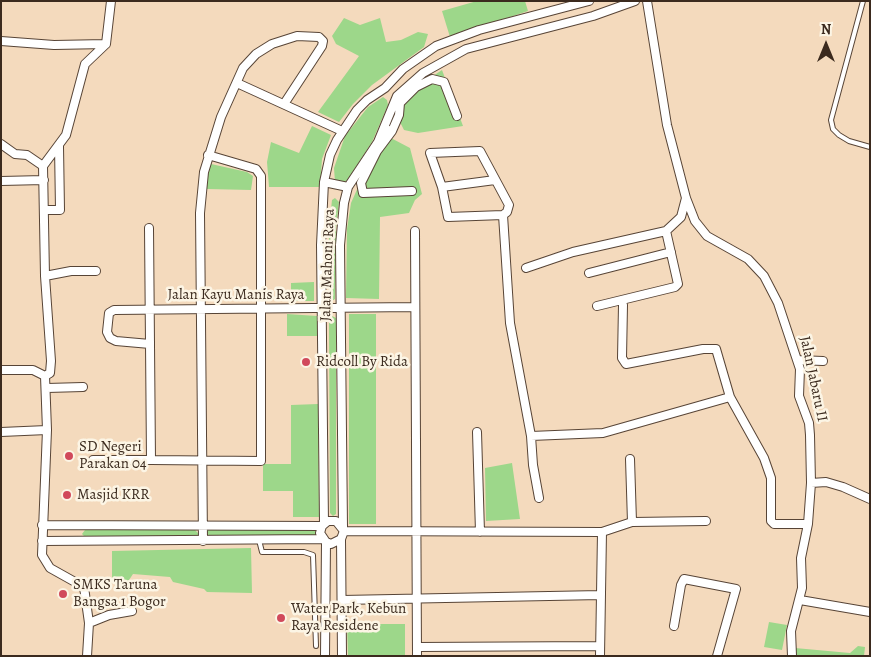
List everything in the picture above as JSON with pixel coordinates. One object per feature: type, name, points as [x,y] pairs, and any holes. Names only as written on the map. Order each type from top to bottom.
[{"type":"street","points":[[45,376],[50,373],[51,361],[45,276],[43,166],[66,135],[85,64],[106,44],[111,1]]},
{"type":"street","name":"Jalan Mahoni Raya","points":[[323,525],[322,308],[324,182],[330,155],[342,131],[357,110],[385,88],[403,69],[446,42],[479,30],[589,1]]},
{"type":"street","name":"Jalan Mahoni Raya","points":[[342,656],[340,245],[344,203],[348,187],[388,130],[397,96],[423,74],[466,50],[593,16],[635,1]]},
{"type":"street","name":"Jalan Jabaru II","points":[[647,1],[667,125],[686,198],[695,221],[707,236],[748,258],[764,276],[778,303],[798,360],[800,396],[809,423],[811,483],[808,524],[802,558],[800,600],[791,631],[792,656]]},
{"type":"street","points":[[203,542],[201,190],[208,155],[221,117],[243,68],[256,54],[272,44],[297,36],[319,37],[324,41],[322,46],[284,104]]},
{"type":"street","points":[[1,41],[106,44]]},
{"type":"street","points":[[412,191],[363,193],[361,182],[388,130],[399,115],[400,103],[416,87],[432,79],[444,82],[457,116]]},
{"type":"street","points":[[237,82],[342,131]]},
{"type":"street","points":[[385,88],[397,96]]},
{"type":"street","points":[[1,144],[15,154],[27,155],[43,166]]},
{"type":"street","points":[[45,210],[60,210],[59,146]]},
{"type":"street","points":[[435,151],[480,151],[509,205],[507,212],[503,215],[448,217],[442,187],[429,155],[435,151]]},
{"type":"street","points":[[93,460],[261,461],[259,172],[208,155]]},
{"type":"street","points":[[1,181],[44,180]]},
{"type":"street","points":[[442,187],[495,180]]},
{"type":"street","points":[[324,182],[348,187]]},
{"type":"street","points":[[526,268],[573,252],[666,231],[681,217],[686,198]]},
{"type":"street","points":[[503,215],[510,322],[531,436],[533,465],[539,498]]},
{"type":"street","points":[[149,228],[150,460]]},
{"type":"street","points":[[414,230],[417,656]]},
{"type":"street","points":[[597,306],[675,287],[678,284],[666,231]]},
{"type":"street","points":[[589,273],[671,252]]},
{"type":"street","points":[[45,276],[71,271],[96,271]]},
{"type":"street","points":[[623,305],[622,358],[626,364],[714,348],[730,396],[761,452],[771,478],[771,521],[774,524],[808,524]]},
{"type":"street","name":"Jalan Kayu Manis Raya","points":[[150,344],[116,341],[110,338],[107,325],[109,313],[114,310],[201,308],[415,307]]},
{"type":"street","points":[[798,360],[824,361]]},
{"type":"street","points":[[1,370],[30,370],[45,376]]},
{"type":"street","points":[[45,376],[47,388],[47,430],[42,555],[46,565],[84,587],[89,623],[87,656]]},
{"type":"street","points":[[47,388],[83,387]]},
{"type":"street","points":[[531,436],[603,433],[730,396]]},
{"type":"street","points":[[1,432],[47,430]]},
{"type":"street","points":[[477,432],[480,532]]},
{"type":"street","points":[[630,459],[632,522]]},
{"type":"street","points":[[811,483],[826,482],[870,499]]},
{"type":"street","points":[[42,525],[323,525],[332,520],[342,532]]},
{"type":"street","points":[[42,542],[324,540],[331,544],[342,532],[602,532],[632,522],[706,521]]},
{"type":"street","points":[[323,525],[320,533],[324,540],[325,656]]},
{"type":"street","points":[[600,656],[602,532]]},
{"type":"street","points":[[674,626],[680,585],[684,579],[736,588],[717,656]]},
{"type":"street","points":[[342,600],[417,597],[601,595]]},
{"type":"street","points":[[800,600],[870,612]]},
{"type":"street","points":[[89,623],[110,615],[132,611]]},
{"type":"street","points":[[417,647],[600,646]]},
{"type":"lane","points":[[863,1],[831,120],[833,128],[840,135],[849,141],[870,147]]},
{"type":"lane","points":[[259,540],[262,552],[304,552],[313,555],[316,646]]},
{"type":"lane","points":[[315,630],[325,630]]},
{"type":"green space","points":[[477,1],[525,1],[528,11],[450,37],[442,11]]},
{"type":"green space","points":[[344,18],[360,25],[380,18],[386,42],[401,40],[418,32],[428,34],[424,47],[372,85],[353,104],[339,122],[318,112],[359,56],[336,44],[332,36]]},
{"type":"green space","points":[[442,70],[463,126],[418,133],[404,130],[398,118],[402,102],[418,86]]},
{"type":"green space","points":[[383,97],[387,100],[388,105],[372,142],[348,179],[344,183],[335,182],[334,168],[345,136],[368,107]]},
{"type":"green space","points":[[312,126],[331,135],[322,159],[320,187],[269,187],[267,162],[271,142],[299,153]]},
{"type":"green space","points":[[389,137],[410,148],[422,194],[415,200],[409,213],[380,217],[379,299],[346,298],[347,229],[351,203],[359,185]]},
{"type":"green space","points":[[211,164],[247,172],[253,176],[251,190],[207,189],[207,175]]},
{"type":"green space","points":[[335,198],[339,202],[336,228],[335,299],[332,301],[329,298],[329,228],[332,200]]},
{"type":"green space","points":[[314,282],[314,301],[291,301],[291,283]]},
{"type":"green space","points":[[287,314],[317,316],[317,336],[287,336]]},
{"type":"green space","points":[[349,314],[376,314],[376,524],[349,524]]},
{"type":"green space","points":[[332,316],[336,318],[336,514],[333,516],[330,513],[329,321]]},
{"type":"green space","points":[[318,404],[319,517],[293,517],[293,491],[263,491],[263,464],[291,464],[291,405]]},
{"type":"green space","points":[[512,463],[520,519],[486,521],[485,468]]},
{"type":"green space","points":[[209,529],[314,529],[317,533],[314,536],[209,536],[206,531]]},
{"type":"green space","points":[[85,530],[195,530],[199,534],[196,537],[85,537],[82,534]]},
{"type":"green space","points":[[251,548],[252,593],[207,592],[204,589],[173,582],[170,577],[133,574],[127,583],[112,582],[112,551]]},
{"type":"green space","points":[[769,622],[787,625],[782,650],[764,647]]},
{"type":"green space","points":[[347,624],[405,624],[405,656],[348,656]]},
{"type":"green space","points":[[858,646],[865,647],[864,656],[796,656],[795,648],[850,653]]},
{"type":"place","name":"Ridcoll By Rida","points":[[306,362]]},
{"type":"place","name":"SD Negeri Parakan 04","points":[[69,456]]},
{"type":"place","name":"Masjid KRR","points":[[67,495]]},
{"type":"place","name":"SMKS Taruna Bangsa 1 Bogor","points":[[63,594]]},
{"type":"place","name":"Water Park, Kebun Raya Residene","points":[[281,618]]}]
